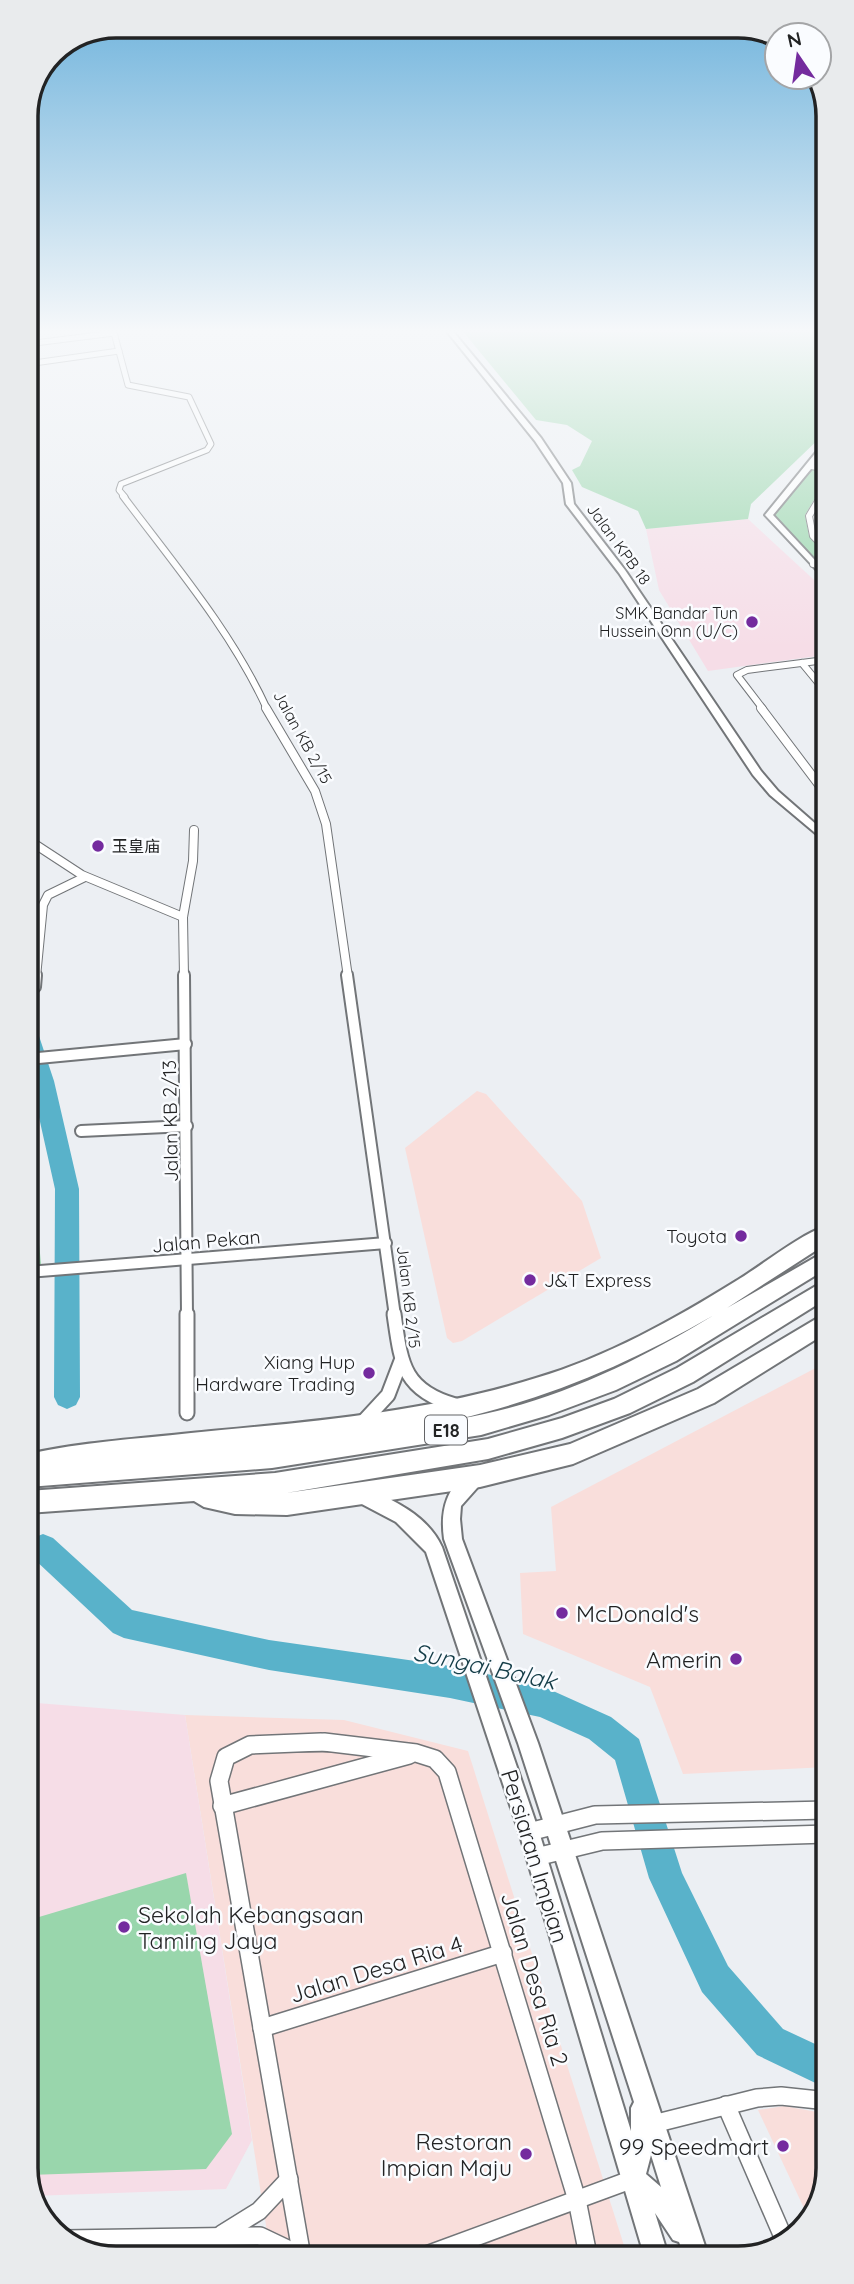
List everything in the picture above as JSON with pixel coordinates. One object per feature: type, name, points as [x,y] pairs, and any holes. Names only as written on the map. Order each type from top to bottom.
[{"type":"highway","points":[[38,1462],[137,1448],[359,1426],[464,1407],[538,1388],[632,1349],[716,1303],[816,1240]]},
{"type":"highway","name":"E18","points":[[38,1475],[272,1458],[481,1425],[561,1401],[608,1383],[668,1354],[816,1265]]},
{"type":"highway","name":"E18","points":[[38,1501],[275,1484],[475,1451],[562,1428],[622,1406],[685,1375],[816,1295]]},
{"type":"highway","points":[[188,1492],[235,1503],[287,1504],[480,1476],[573,1454],[706,1396],[816,1329]]},
{"type":"street","name":"Jalan KB 2/15","points":[[207,436],[211,444],[207,450],[121,484],[118,490],[193,589],[254,681],[270,716],[316,791],[323,815],[401,1361],[414,1387],[433,1399],[464,1407]]},
{"type":"street","name":"Jalan KPB 18","points":[[534,436],[567,483],[570,504],[622,572],[757,773],[782,801],[816,830]]},
{"type":"street","points":[[816,458],[769,515],[816,567]]},
{"type":"street","points":[[809,466],[816,467]]},
{"type":"street","points":[[816,504],[809,516],[816,539]]},
{"type":"street","points":[[816,661],[747,670],[737,675],[816,781]]},
{"type":"street","points":[[802,663],[816,680]]},
{"type":"street","name":"Jalan KB 2/13","points":[[187,1413],[187,1126],[183,917],[191,874],[194,830]]},
{"type":"street","points":[[39,849],[85,877],[183,917]]},
{"type":"street","points":[[39,950],[43,905],[48,895],[85,877]]},
{"type":"street","points":[[39,1058],[186,1044]]},
{"type":"street","points":[[80,1131],[187,1126]]},
{"type":"street","name":"Jalan Pekan","points":[[38,1271],[386,1243]]},
{"type":"street","name":"Jalan KB 2/15","points":[[359,1426],[381,1407],[394,1389],[401,1361]]},
{"type":"street","name":"Persiaran Impian","points":[[480,1476],[456,1495],[449,1512],[453,1539],[528,1743],[693,2246]]},
{"type":"street","name":"Persiaran Impian","points":[[360,1494],[387,1504],[411,1520],[433,1547],[529,1832],[653,2246]]},
{"type":"street","points":[[300,2245],[219,1781],[226,1757],[250,1745],[323,1742],[416,1753]]},
{"type":"street","points":[[222,1805],[416,1753]]},
{"type":"street","name":"Jalan Desa Ria 2","points":[[416,1753],[435,1759],[447,1772],[577,2200],[586,2246]]},
{"type":"street","points":[[529,1832],[595,1815],[816,1810]]},
{"type":"street","points":[[536,1857],[602,1840],[816,1834]]},
{"type":"street","name":"Jalan Desa Ria 4","points":[[262,2028],[503,1953]]},
{"type":"street","points":[[633,2179],[645,2121],[639,2083]]},
{"type":"street","points":[[653,2124],[757,2098],[781,2096],[816,2100]]},
{"type":"street","points":[[726,2105],[781,2232]]},
{"type":"street","points":[[220,2235],[255,2216],[289,2179]]},
{"type":"street","points":[[453,2246],[633,2179]]},
{"type":"street","points":[[633,2179],[663,2204],[691,2246]]},
{"type":"street","points":[[83,2239],[260,2236],[279,2245]]},
{"type":"shaded area","name":"SMK Bandar Tun Hussein Onn (U/C)","points":[[748,519],[816,582],[816,656],[708,671],[659,590],[646,529]]},
{"type":"shaded area","points":[[477,1091],[486,1094],[582,1201],[601,1258],[462,1341],[453,1343],[447,1338],[405,1148]]},
{"type":"shaded area","points":[[816,1368],[816,1768],[683,1774],[650,1687],[523,1634],[520,1573],[556,1571],[551,1507]]},
{"type":"shaded area","name":"Sekolah Kebangsaan Taming Jaya","points":[[38,1703],[185,1715],[252,2140],[226,2189],[43,2196],[38,2168]]},
{"type":"shaded area","points":[[185,1715],[344,1720],[468,1751],[624,2246],[269,2245]]},
{"type":"shaded area","points":[[784,2106],[816,2112],[815,2178],[804,2207],[758,2110]]},
{"type":"green space","points":[[584,436],[816,436],[816,442],[751,504],[748,519],[646,529],[638,511],[582,487],[572,470],[580,466],[592,441]]},
{"type":"green space","points":[[812,468],[816,469],[816,496],[805,515],[809,536],[816,543],[816,562],[772,516]]},
{"type":"green space","points":[[38,1238],[41,1264],[38,1264]]},
{"type":"green space","points":[[186,1873],[232,2134],[206,2169],[39,2175],[38,1917]]},
{"type":"waterway","points":[[39,1068],[67,1189],[67,1397]]},
{"type":"waterway","name":"Sungai Balak","points":[[43,1548],[124,1623],[269,1655],[450,1682],[542,1702],[600,1728],[628,1750],[666,1878],[715,1979],[770,2042],[816,2064]]},
{"type":"place","name":"SMK Bandar Tun Hussein Onn (U/C)","points":[[752,622]]},
{"type":"place","name":"玉皇庙","points":[[98,846]]},
{"type":"place","name":"Toyota","points":[[741,1236]]},
{"type":"place","name":"J&T Express","points":[[530,1280]]},
{"type":"place","name":"Xiang Hup Hardware Trading","points":[[369,1373]]},
{"type":"place","name":"McDonald's","points":[[562,1613]]},
{"type":"place","name":"Amerin","points":[[736,1659]]},
{"type":"place","name":"Sekolah Kebangsaan Taming Jaya","points":[[124,1927]]},
{"type":"place","name":"99 Speedmart","points":[[783,2146]]},
{"type":"place","name":"Restoran Impian Maju","points":[[526,2154]]}]
